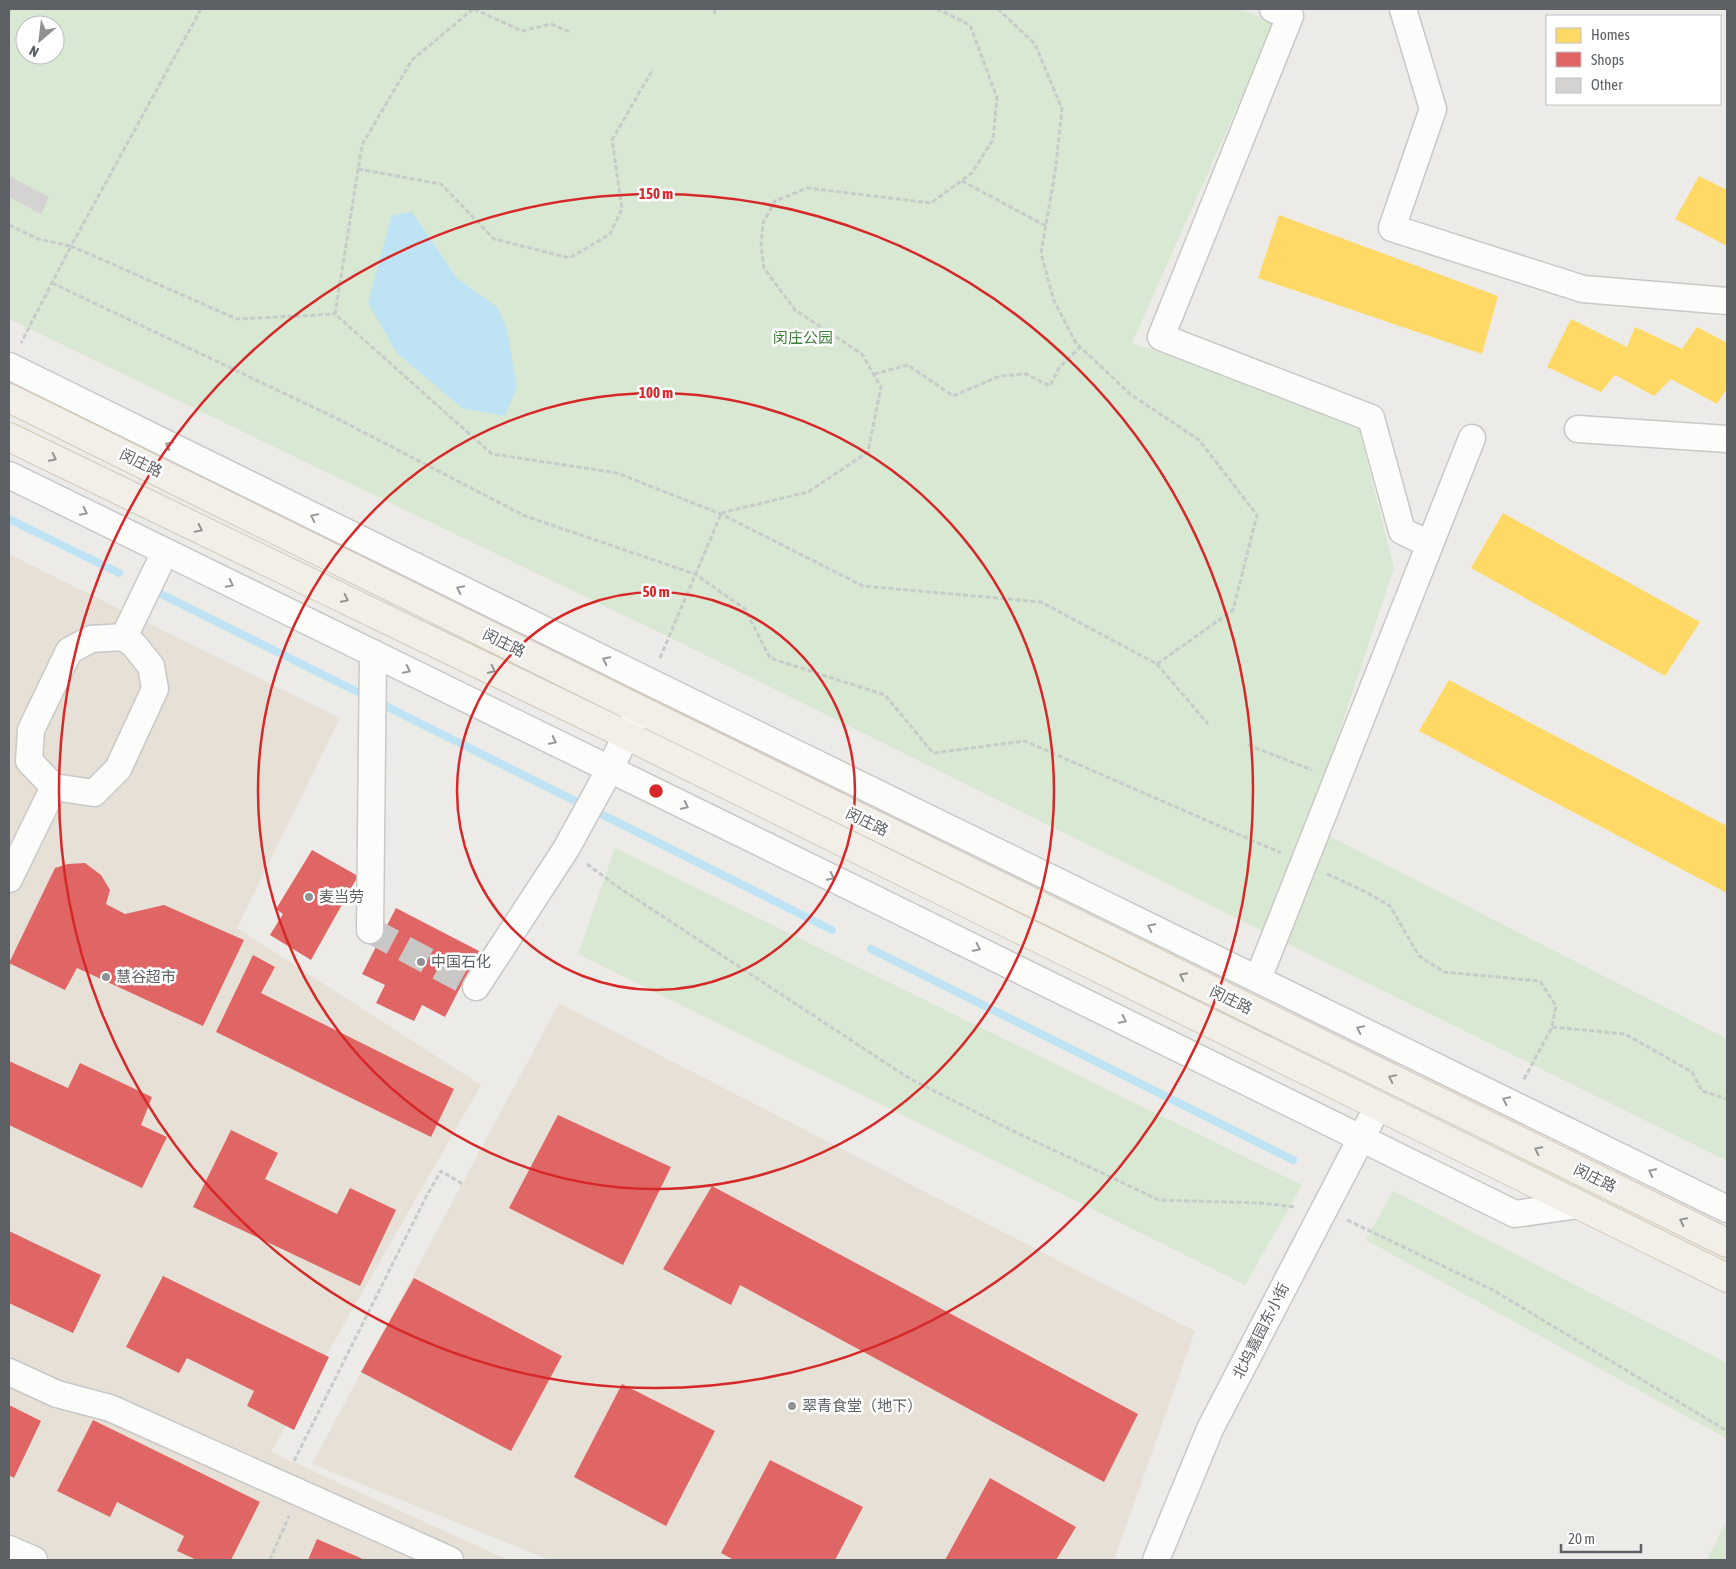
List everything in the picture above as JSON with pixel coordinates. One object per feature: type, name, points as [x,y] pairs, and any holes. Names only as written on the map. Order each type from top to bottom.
[{"type":"main road","name":"闵庄路","points":[[9,398],[1727,1243]]},
{"type":"main road","name":"闵庄路","points":[[9,437],[626,735],[1727,1278]]},
{"type":"street","points":[[1273,9],[1290,16],[1161,336],[1371,418],[1402,531],[1429,544]]},
{"type":"street","points":[[1403,9],[1433,109],[1392,228],[1583,290],[1727,301]]},
{"type":"street","name":"闵庄路","points":[[9,366],[650,682],[1727,1208]]},
{"type":"street","points":[[1578,429],[1727,439]]},
{"type":"street","points":[[1258,979],[1472,438]]},
{"type":"street","name":"闵庄路","points":[[9,475],[1515,1214],[1579,1205]]},
{"type":"street","points":[[124,636],[165,552]]},
{"type":"street","points":[[124,636],[151,666],[155,689],[118,770],[94,793],[54,787],[29,761],[32,730],[69,651],[91,639],[124,636]]},
{"type":"street","points":[[370,930],[373,654]]},
{"type":"street","points":[[476,987],[566,849],[610,769],[650,682]]},
{"type":"street","points":[[9,879],[54,787]]},
{"type":"street","name":"北坞嘉园东小街","points":[[1156,1560],[1210,1430],[1378,1106]]},
{"type":"street","points":[[9,1372],[56,1394],[110,1408],[450,1560]]},
{"type":"street","points":[[9,1549],[34,1560]]},
{"type":"path","points":[[9,366],[71,246],[201,9]]},
{"type":"path","points":[[335,314],[362,145],[412,60],[474,9],[522,31],[551,24],[570,32]]},
{"type":"path","points":[[714,14],[716,9]]},
{"type":"path","points":[[721,514],[808,492],[868,452],[881,387],[862,354],[795,310],[764,268],[761,247],[763,223],[775,201],[807,188],[931,203],[972,174],[993,139],[997,98],[970,25],[937,9]]},
{"type":"path","points":[[998,9],[1035,44],[1062,109],[1055,173],[1042,253],[1054,301],[1076,343],[1130,394],[1199,440],[1257,515],[1233,610],[1157,664]]},
{"type":"path","points":[[358,169],[441,184],[494,240],[570,258],[610,234],[622,208],[612,140],[653,69]]},
{"type":"path","points":[[962,181],[1046,226]]},
{"type":"path","points":[[9,224],[38,239],[71,246],[237,319],[335,314],[492,454],[616,473],[721,514],[863,586],[1041,602],[1157,664],[1208,724]]},
{"type":"path","points":[[52,283],[338,419],[525,516],[695,574],[745,609],[770,658],[885,695],[933,752],[1025,741],[1364,891],[1390,906],[1420,956],[1444,972],[1540,982],[1556,1006],[1552,1027],[1522,1083]]},
{"type":"path","points":[[874,374],[908,365],[953,396],[1000,376],[1026,374],[1050,386],[1059,368],[1080,347]]},
{"type":"path","points":[[650,682],[721,514]]},
{"type":"path","points":[[1248,745],[1337,780]]},
{"type":"path","points":[[566,849],[626,892],[907,1077],[1011,1130],[1159,1200],[1260,1203],[1324,1210],[1493,1290],[1727,1431]]},
{"type":"path","points":[[1552,1027],[1625,1034],[1692,1072],[1702,1092],[1727,1099]]},
{"type":"path","points":[[270,1560],[301,1489],[290,1469],[427,1196],[441,1171],[464,1184]]},
{"type":"shaded area","points":[[9,554],[340,718],[237,928],[481,1085],[271,1452],[508,1560],[9,1560]]},
{"type":"shaded area","points":[[559,1003],[1195,1331],[1114,1560],[550,1560],[312,1464]]},
{"type":"green space","name":"闵庄公园","points":[[9,9],[1240,9],[1275,22],[1132,343],[1357,421],[1394,568],[1308,825],[1727,1039],[1727,1161],[681,643],[9,319]]},
{"type":"green space","points":[[615,848],[1302,1185],[1245,1285],[578,954]]},
{"type":"green space","points":[[1393,1191],[1727,1363],[1727,1439],[1366,1240]]},
{"type":"green space","points":[[1724,1525],[1727,1527],[1727,1560],[1707,1560]]},
{"type":"water","points":[[412,212],[457,278],[498,308],[507,330],[517,387],[505,416],[462,408],[397,353],[368,303],[392,215]]},
{"type":"building: Homes","points":[[1699,176],[1727,190],[1727,246],[1675,219]]},
{"type":"building: Homes","points":[[1279,215],[1498,296],[1482,354],[1258,278]]},
{"type":"building: Homes","points":[[1571,319],[1627,347],[1635,327],[1682,349],[1697,327],[1727,343],[1727,388],[1717,404],[1671,379],[1654,396],[1615,375],[1601,392],[1547,367]]},
{"type":"building: Homes","points":[[1503,513],[1700,622],[1665,676],[1471,568]]},
{"type":"building: Homes","points":[[1449,680],[1727,826],[1727,893],[1419,731]]},
{"type":"building: Shops","points":[[312,850],[358,876],[311,960],[270,935],[283,914],[276,909]]},
{"type":"building: Shops","points":[[85,863],[101,875],[110,890],[106,904],[125,914],[164,905],[244,940],[203,1026],[77,968],[65,990],[9,963],[55,868],[68,864]]},
{"type":"building: Shops","name":"中国石化","points":[[396,908],[479,951],[445,1017],[422,1005],[414,1021],[376,1003],[385,985],[362,974]]},
{"type":"building: Shops","points":[[253,955],[275,967],[261,993],[454,1089],[431,1137],[216,1032]]},
{"type":"building: Shops","points":[[9,1061],[68,1088],[80,1063],[152,1097],[141,1125],[167,1137],[142,1188],[9,1125]]},
{"type":"building: Shops","points":[[558,1115],[671,1167],[623,1265],[509,1208]]},
{"type":"building: Shops","points":[[231,1130],[278,1153],[265,1179],[337,1214],[350,1188],[396,1210],[360,1286],[193,1207]]},
{"type":"building: Shops","points":[[712,1186],[1138,1414],[1104,1482],[740,1285],[731,1305],[663,1269]]},
{"type":"building: Shops","points":[[9,1231],[101,1275],[73,1333],[9,1303]]},
{"type":"building: Shops","points":[[163,1276],[329,1357],[294,1430],[247,1406],[254,1391],[187,1358],[179,1373],[126,1347]]},
{"type":"building: Shops","points":[[414,1278],[562,1356],[511,1451],[361,1372]]},
{"type":"building: Shops","points":[[622,1384],[715,1431],[666,1526],[574,1477]]},
{"type":"building: Shops","points":[[9,1405],[41,1421],[14,1478],[9,1475]]},
{"type":"building: Shops","points":[[93,1420],[260,1502],[231,1560],[197,1560],[177,1551],[184,1536],[117,1502],[110,1517],[57,1491]]},
{"type":"building: Shops","points":[[770,1460],[863,1507],[835,1560],[734,1560],[721,1553]]},
{"type":"building: Shops","points":[[990,1478],[1076,1527],[1056,1560],[945,1560]]},
{"type":"building: Shops","points":[[317,1539],[365,1560],[308,1560]]},
{"type":"building: Other","points":[[9,176],[49,197],[41,214],[9,197]]},
{"type":"waterway","points":[[9,519],[119,573]]},
{"type":"waterway","points":[[159,593],[368,697]]},
{"type":"waterway","points":[[378,702],[832,930]]},
{"type":"waterway","points":[[871,949],[1293,1160]]},
{"type":"tunnel","points":[[370,930],[476,987]]},
{"type":"place","name":"麦当劳","points":[[309,897]]},
{"type":"place","name":"中国石化","points":[[421,962]]},
{"type":"place","name":"慧谷超市","points":[[106,977]]},
{"type":"place","name":"翠青食堂（地下）","points":[[792,1406]]}]
